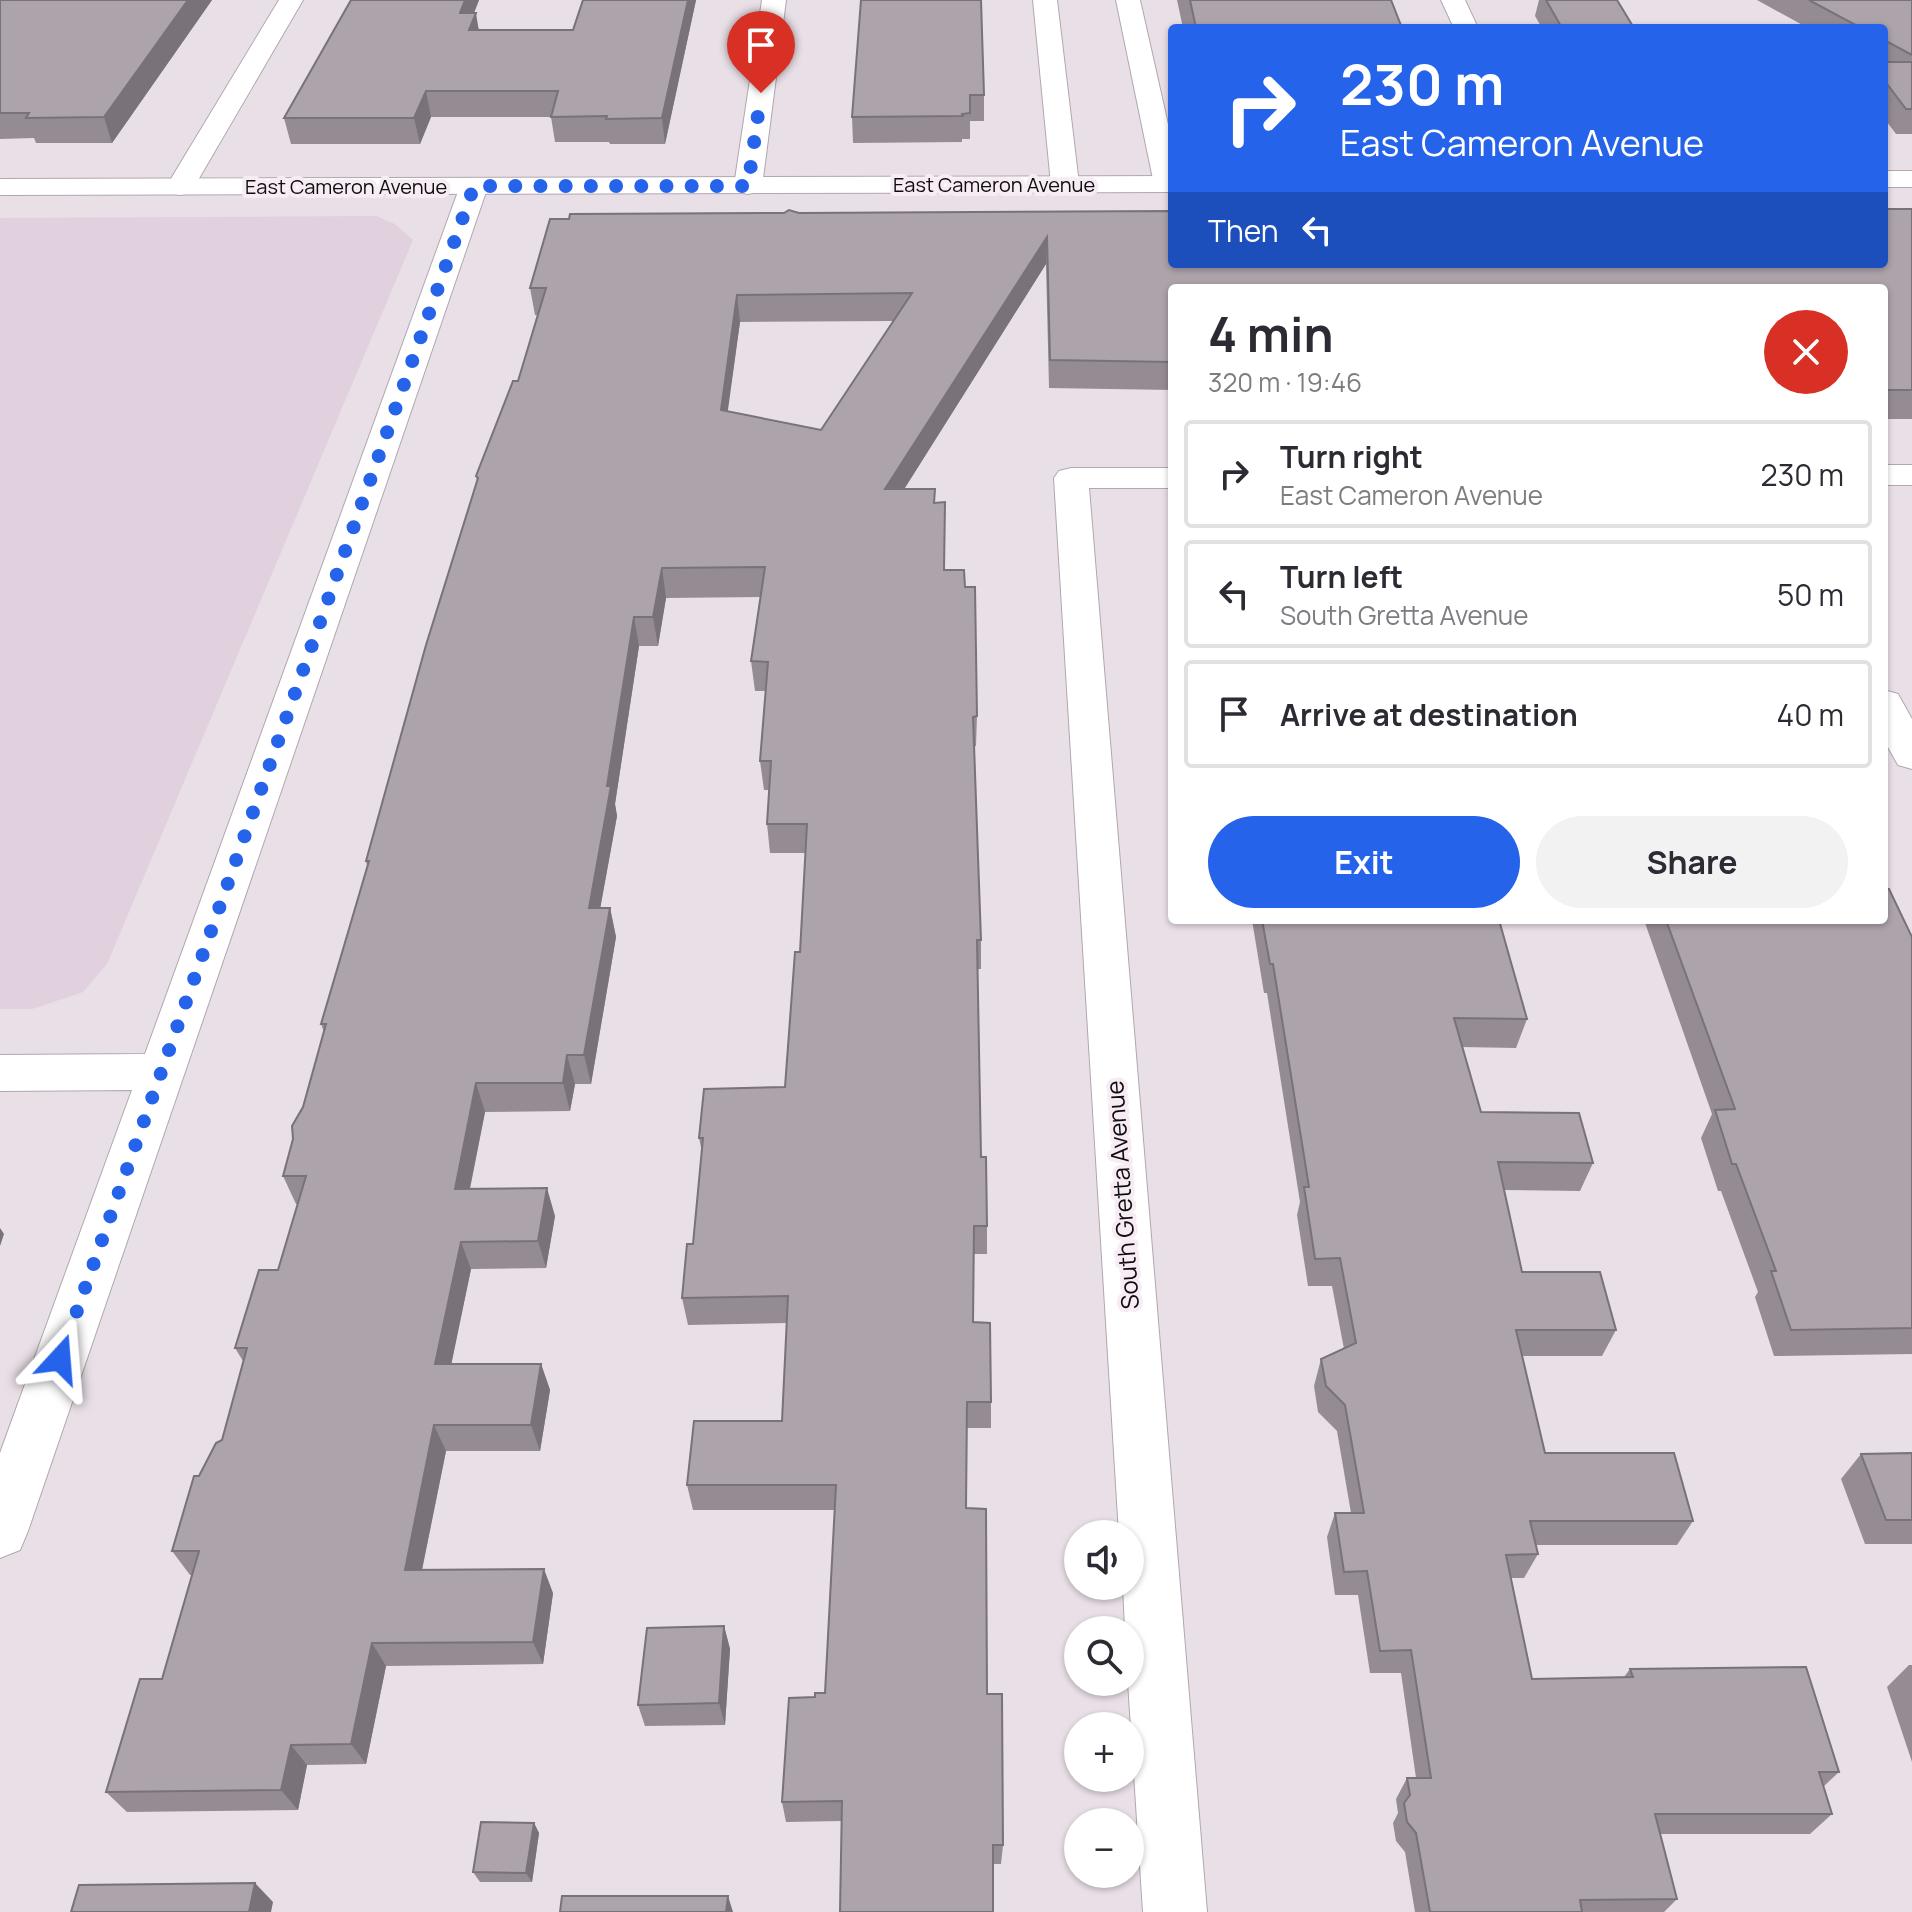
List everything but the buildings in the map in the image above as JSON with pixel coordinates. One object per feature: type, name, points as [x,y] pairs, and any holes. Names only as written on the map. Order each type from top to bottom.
[{"type":"street","points":[[180,187],[291,0]]},
{"type":"street","points":[[748,186],[774,0]]},
{"type":"street","points":[[1045,0],[1065,184]]},
{"type":"street","points":[[1128,0],[1168,175]]},
{"type":"street","points":[[1453,0],[1464,24]]},
{"type":"street","points":[[1888,179],[1912,179]]},
{"type":"street","name":"East Cameron Avenue","points":[[0,187],[1168,184]]},
{"type":"street","points":[[0,1531],[474,186]]},
{"type":"street","points":[[1888,475],[1912,475]]},
{"type":"street","name":"South Gretta Avenue","points":[[1168,478],[1071,478],[1175,1912]]},
{"type":"street","points":[[1888,711],[1912,756]]},
{"type":"street","points":[[0,1073],[160,1072]]},
{"type":"shaded area","points":[[376,216],[395,224],[413,240],[107,964],[83,992],[32,1009],[0,1009],[0,218]]},
{"type":"route","points":[[60,1359],[474,186],[748,186],[761,93]]}]
